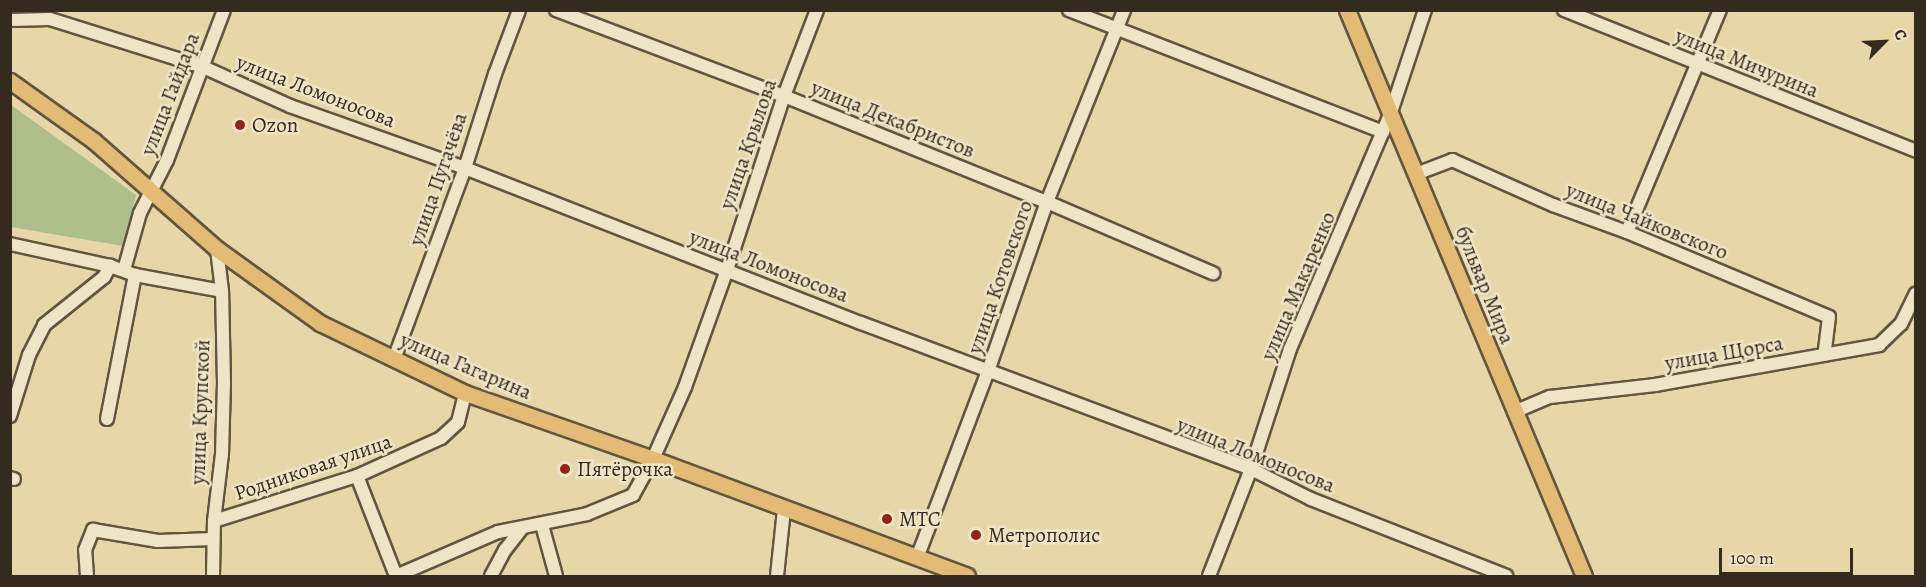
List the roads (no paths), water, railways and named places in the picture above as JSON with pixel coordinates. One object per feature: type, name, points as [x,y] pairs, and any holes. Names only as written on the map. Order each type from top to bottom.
[{"type":"main road","name":"бульвар Мира","points":[[1347,10],[1584,576]]},
{"type":"main road","name":"улица Гагарина","points":[[10,81],[94,141],[217,249],[320,322],[465,393],[653,459],[967,576]]},
{"type":"street","name":"улица Гайдара","points":[[106,418],[140,213],[172,149],[224,10]]},
{"type":"street","name":"улица Пугачёва","points":[[393,359],[465,168],[495,74],[519,10]]},
{"type":"street","name":"улица Декабристов","points":[[556,10],[784,96],[1047,202],[1213,273]]},
{"type":"street","name":"улица Крылова","points":[[396,576],[498,532],[542,525],[587,514],[633,495],[653,459],[685,387],[727,270],[784,96],[817,10]]},
{"type":"street","points":[[1069,10],[1383,132]]},
{"type":"street","name":"улица Котовского","points":[[917,558],[988,371],[1047,202],[1124,10]]},
{"type":"street","name":"улица Макаренко","points":[[1209,576],[1251,469],[1290,349],[1390,115],[1425,10]]},
{"type":"street","name":"улица Мичурина","points":[[1564,10],[1916,151]]},
{"type":"street","points":[[1627,232],[1720,10]]},
{"type":"street","name":"улица Ломоносова","points":[[10,20],[50,19],[203,67],[290,106],[465,168],[988,371],[1251,469],[1311,499],[1506,576]]},
{"type":"street","name":"улица Чайковского","points":[[1416,174],[1452,160],[1552,205],[1627,232],[1829,317],[1824,355]]},
{"type":"street","points":[[10,243],[110,266],[129,273],[222,291]]},
{"type":"street","name":"улица Крупской","points":[[213,576],[214,521],[222,454],[222,291],[217,249]]},
{"type":"street","points":[[10,416],[29,355],[44,325],[104,277],[110,266]]},
{"type":"street","name":"улица Щорса","points":[[1514,412],[1550,397],[1655,386],[1879,345],[1901,324],[1916,293]]},
{"type":"street","name":"Родниковая улица","points":[[214,521],[357,476],[448,434],[458,422],[465,393]]},
{"type":"street","points":[[357,476],[396,576]]},
{"type":"street","points":[[777,576],[784,509]]},
{"type":"street","points":[[542,525],[556,576]]},
{"type":"street","points":[[491,576],[505,550],[523,527]]},
{"type":"street","points":[[87,576],[85,550],[93,530],[158,541],[213,539]]},
{"type":"place","name":"Ozon","points":[[240,125]]},
{"type":"place","name":"Пятёрочка","points":[[565,469]]},
{"type":"place","name":"МТС","points":[[887,519]]},
{"type":"place","name":"Метрополис","points":[[976,535]]}]
